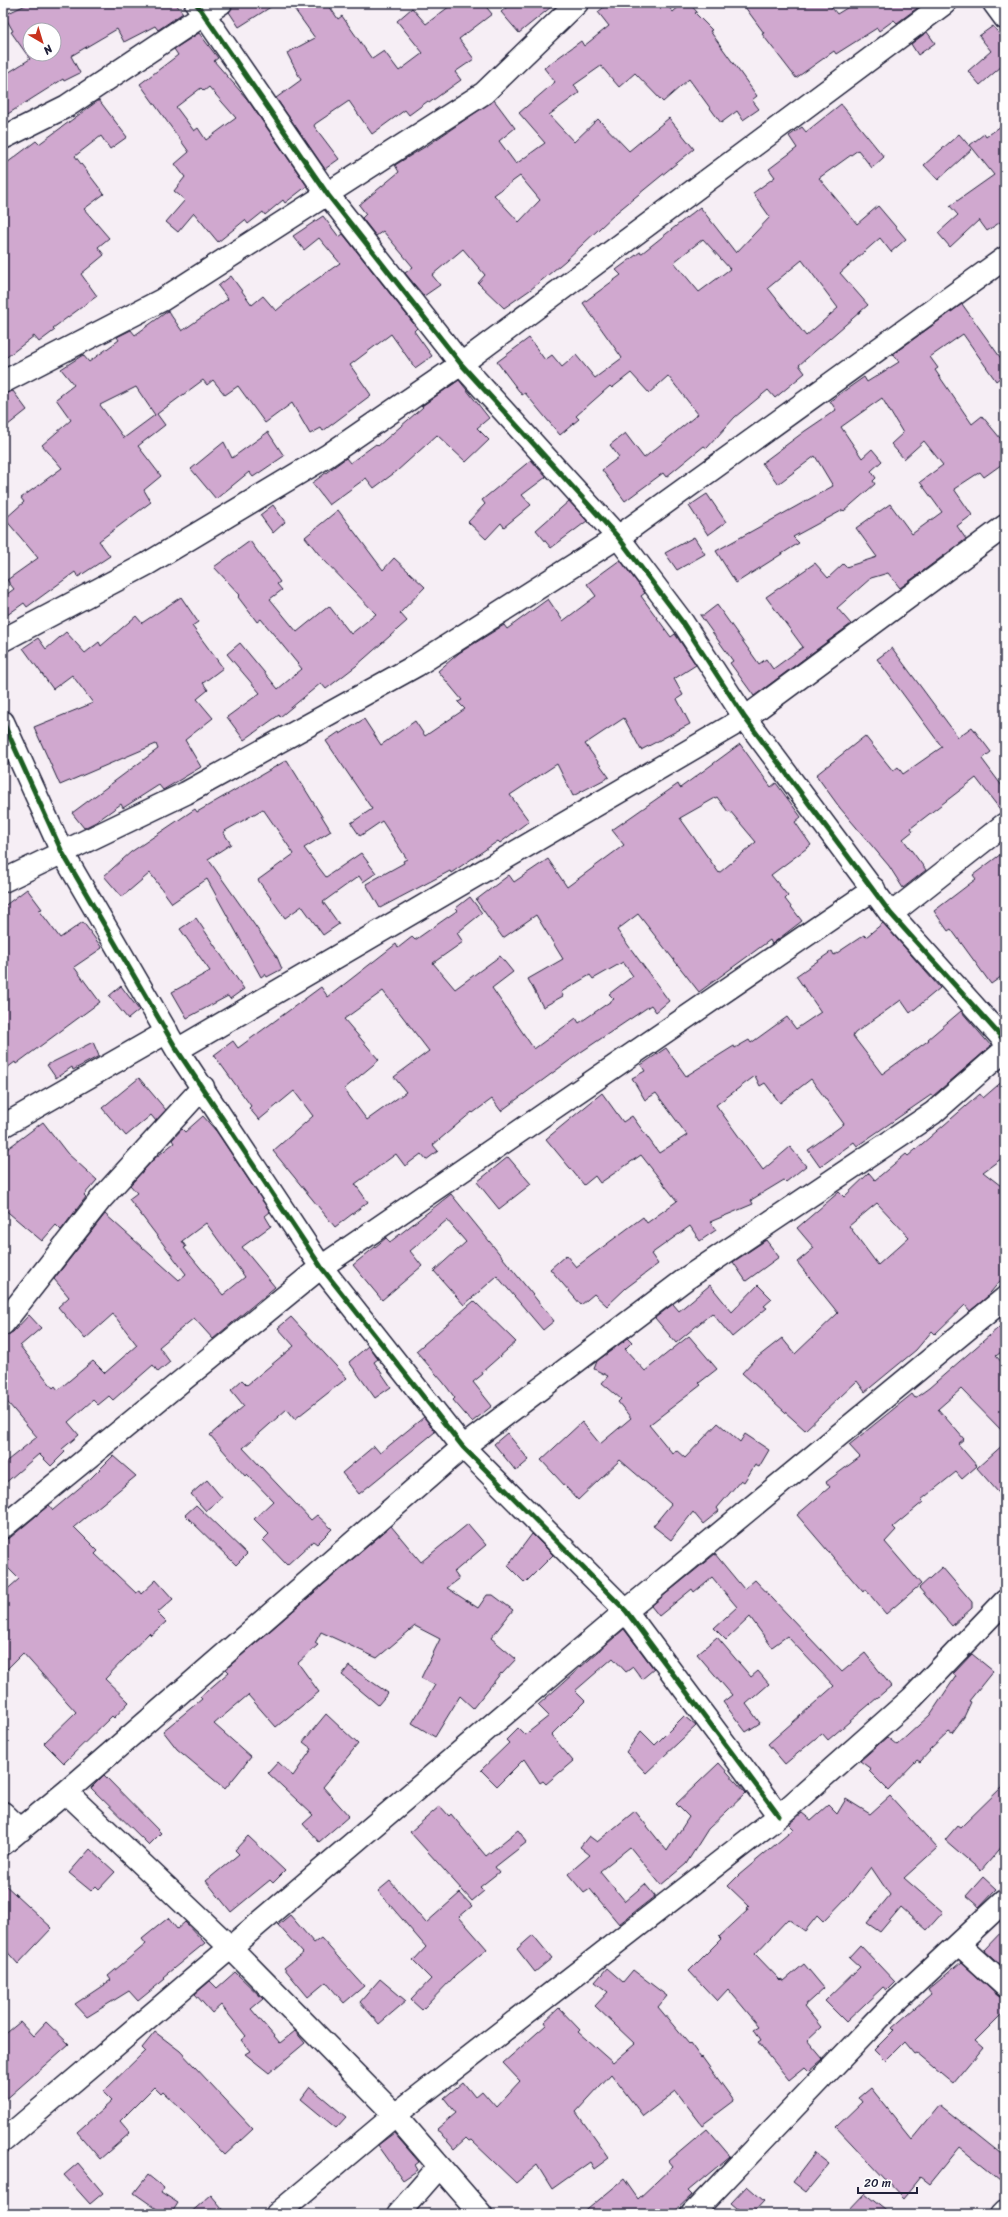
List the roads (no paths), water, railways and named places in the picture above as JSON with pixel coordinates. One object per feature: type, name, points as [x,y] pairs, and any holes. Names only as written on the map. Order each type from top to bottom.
[{"type":"street","points":[[3,382],[162,300],[328,195],[484,93],[577,3]]},
{"type":"street","points":[[3,640],[147,564],[327,456],[461,364],[945,3]]},
{"type":"street","points":[[994,3],[1005,18]]},
{"type":"street","points":[[3,138],[68,106],[207,7],[328,195],[461,364],[618,537],[683,623],[745,718],[874,889],[891,914],[1005,1041]]},
{"type":"street","points":[[3,881],[186,794],[417,665],[618,537],[1005,258]]},
{"type":"street","points":[[3,1126],[172,1041],[745,718],[1005,526]]},
{"type":"street","points":[[3,722],[62,852],[172,1041],[321,1267],[463,1447],[626,1611],[780,1816]]},
{"type":"street","points":[[891,914],[1005,824]]},
{"type":"street","points":[[3,1527],[321,1267],[874,889]]},
{"type":"street","points":[[3,1844],[66,1792],[463,1447],[687,1278],[933,1113],[1005,1050]]},
{"type":"street","points":[[3,1324],[101,1199],[203,1088]]},
{"type":"street","points":[[3,2141],[626,1611],[1005,1298]]},
{"type":"street","points":[[277,2214],[395,2115],[780,1816],[912,1698],[1005,1601]]},
{"type":"street","points":[[66,1792],[230,1947],[395,2115],[481,2214]]},
{"type":"street","points":[[3,1813],[21,1830]]},
{"type":"street","points":[[698,2212],[890,2008],[1005,1900]]},
{"type":"street","points":[[959,1944],[1005,1986]]},
{"type":"street","points":[[398,2214],[440,2167]]},
{"type":"street","points":[[1002,2214],[1005,2211]]}]
